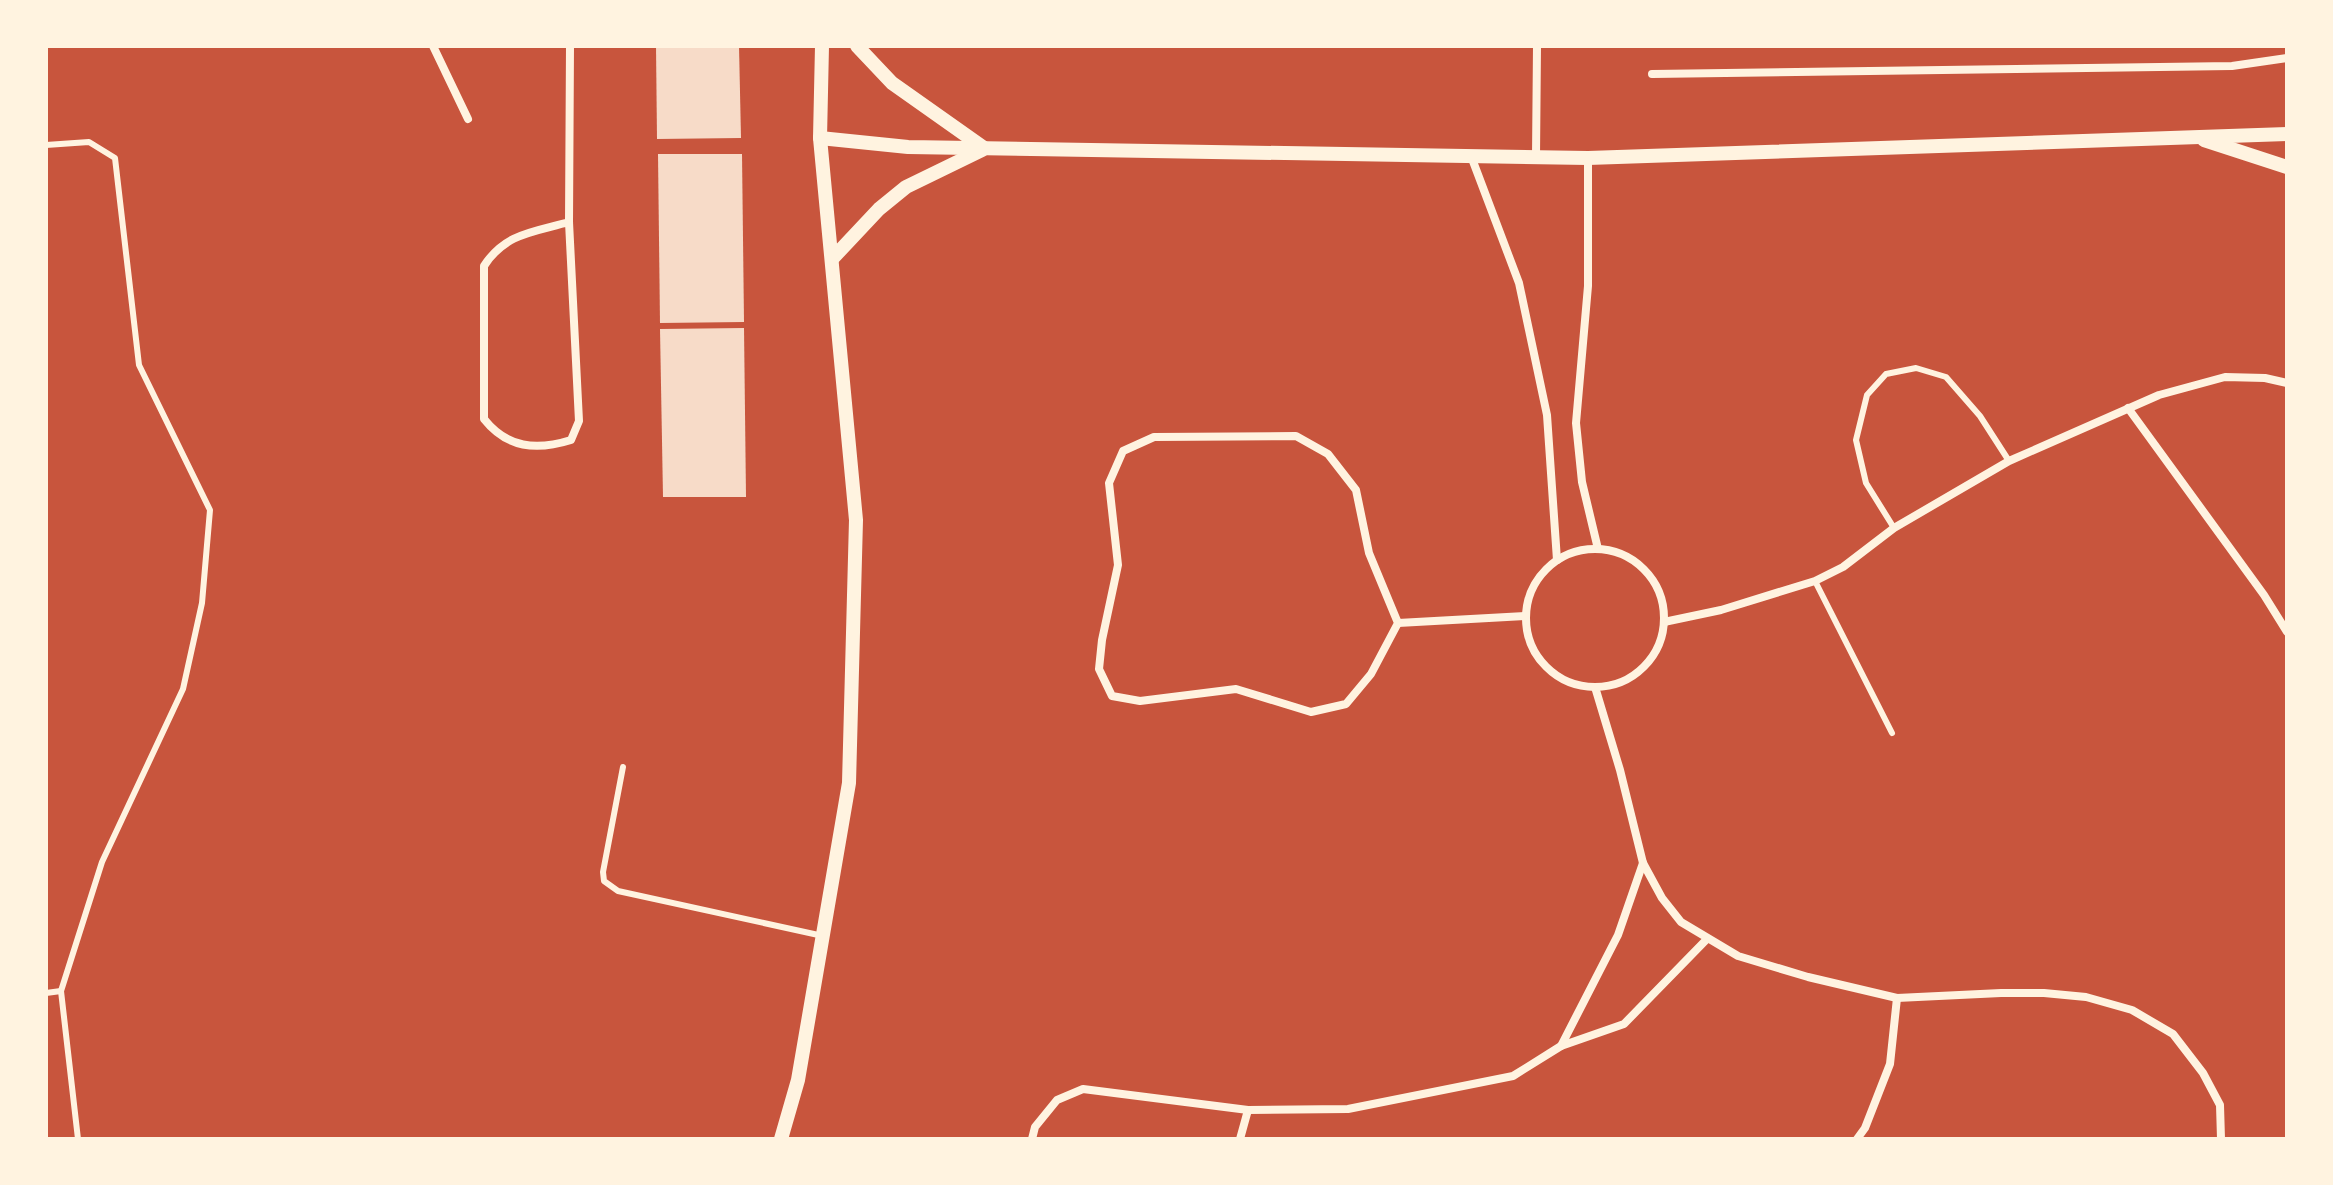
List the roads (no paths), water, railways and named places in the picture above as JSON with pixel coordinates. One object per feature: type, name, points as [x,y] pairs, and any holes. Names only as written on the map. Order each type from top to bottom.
[{"type":"street","points":[[433,46],[468,119]]},
{"type":"street","points":[[569,222],[507,241],[493,252],[484,266],[484,419],[495,433],[511,443],[551,446],[571,440],[579,421],[569,222],[570,46]]},
{"type":"street","points":[[781,1139],[798,1080],[849,783],[856,520],[820,138],[822,46]]},
{"type":"street","points":[[857,46],[892,83],[984,148]]},
{"type":"street","points":[[1536,156],[1537,46]]},
{"type":"street","points":[[1652,74],[2232,66],[2287,58]]},
{"type":"street","points":[[820,138],[908,147],[1588,158],[2280,134],[2287,120]]},
{"type":"street","points":[[2193,137],[2287,167]]},
{"type":"street","points":[[832,259],[879,209],[906,187],[984,148]]},
{"type":"street","points":[[1471,156],[1519,283],[1547,415],[1557,560]]},
{"type":"street","points":[[1588,158],[1588,286],[1576,423],[1582,482],[1598,549]]},
{"type":"street","points":[[1664,622],[1721,610],[1815,581],[1843,567],[1894,528],[2009,461],[2159,395],[2225,377],[2265,378],[2287,383]]},
{"type":"street","points":[[2128,408],[2264,595],[2287,632]]},
{"type":"street","points":[[1296,436],[1328,454],[1356,490],[1369,553],[1398,623],[1371,674],[1346,704],[1311,712],[1236,689],[1140,701],[1112,696],[1099,669],[1118,565],[1109,483],[1123,451],[1154,437],[1296,436]]},
{"type":"street","points":[[1598,549],[1619,554],[1638,564],[1653,580],[1662,600],[1664,622],[1660,642],[1650,660],[1634,675],[1616,684],[1595,687],[1573,684],[1553,673],[1538,657],[1528,637],[1525,616],[1530,594],[1540,575],[1557,560],[1576,551],[1598,549]]},
{"type":"street","points":[[1398,623],[1525,616]]},
{"type":"street","points":[[1595,687],[1643,863],[1662,898],[1681,922],[1738,956],[1808,977],[1897,998],[2044,993],[2086,997],[2132,1010],[2173,1034],[2203,1073],[2220,1105],[2221,1139]]},
{"type":"street","points":[[1561,1046],[1618,935],[1643,863]]},
{"type":"street","points":[[1032,1139],[1035,1127],[1057,1100],[1083,1089],[1248,1110],[1348,1109],[1513,1076],[1561,1046],[1624,1024],[1707,939]]},
{"type":"street","points":[[1857,1139],[1865,1128],[1890,1064],[1897,998]]},
{"type":"street","points":[[1240,1139],[1248,1110]]},
{"type":"lane","points":[[46,145],[89,142],[115,158],[139,365],[210,510],[202,603],[183,689],[102,862],[61,991],[78,1139]]},
{"type":"lane","points":[[1894,528],[1866,483],[1856,440],[1867,395],[1886,374],[1916,368],[1946,377],[1980,416],[2009,461]]},
{"type":"lane","points":[[1815,581],[1892,733]]},
{"type":"lane","points":[[623,767],[603,872],[604,881],[618,891],[823,936]]},
{"type":"lane","points":[[46,993],[61,991]]}]
